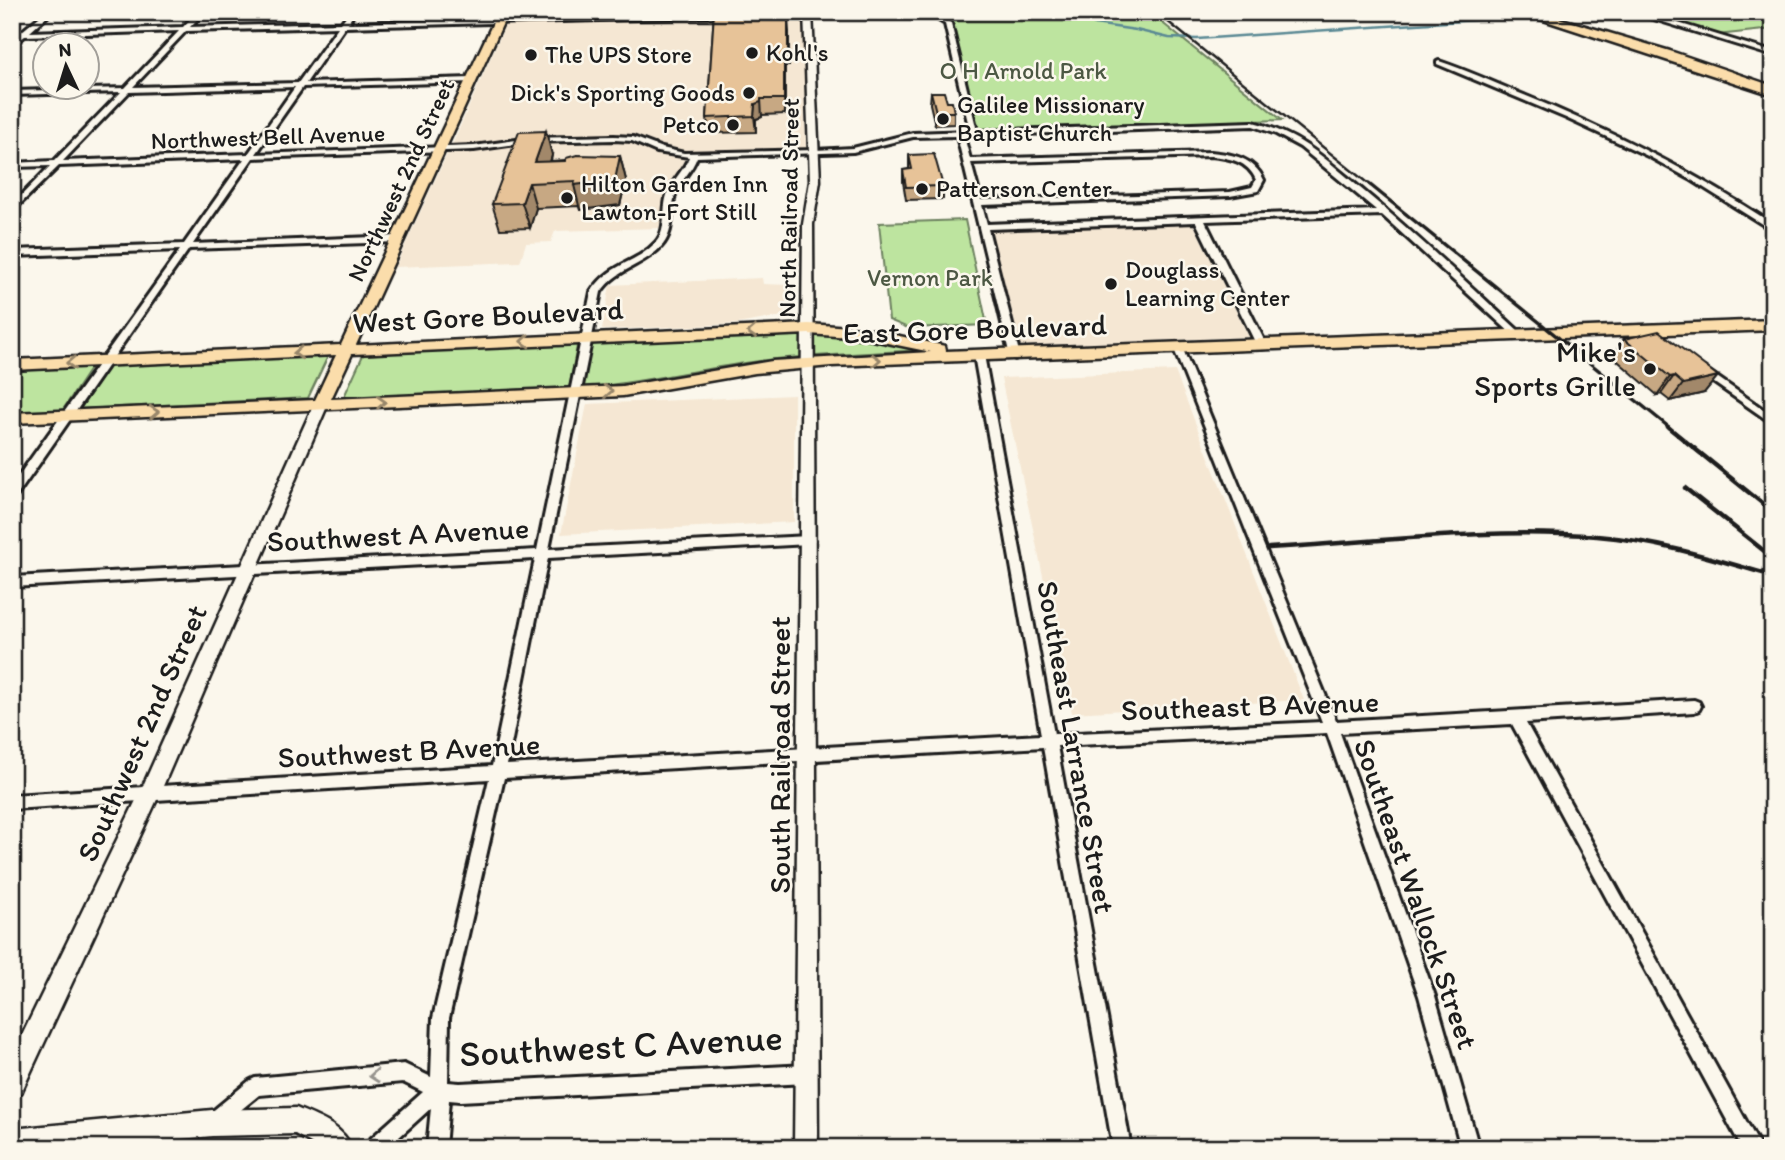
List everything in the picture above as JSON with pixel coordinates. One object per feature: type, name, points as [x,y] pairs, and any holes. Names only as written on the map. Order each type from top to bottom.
[{"type":"highway","points":[[1525,12],[1773,91]]},
{"type":"highway","points":[[1553,12],[1773,81]]},
{"type":"highway","points":[[1583,29],[1773,99]]},
{"type":"main road","name":"Northwest 2nd Street","points":[[321,404],[501,17]]},
{"type":"main road","name":"East Gore Boulevard","points":[[1647,330],[1672,319],[1773,312]]},
{"type":"main road","name":"East Gore Boulevard","points":[[808,363],[1605,329],[1773,325]]},
{"type":"main road","name":"West Gore Boulevard","points":[[12,365],[809,329],[863,333],[972,355]]},
{"type":"main road","points":[[12,418],[574,394],[651,388],[758,366],[808,363]]},
{"type":"main road","name":"Southwest 2nd Street","points":[[12,1084],[150,793],[321,404]]},
{"type":"main road","points":[[12,1142],[212,1123],[296,1121],[324,1134],[339,1148]]},
{"type":"street","points":[[12,43],[49,12]]},
{"type":"street","points":[[12,210],[201,12]]},
{"type":"street","points":[[12,494],[352,12]]},
{"type":"street","name":"North Railroad Street","points":[[808,12],[815,152],[815,181],[808,224],[808,363]]},
{"type":"street","points":[[12,34],[342,25],[501,17],[819,12]]},
{"type":"street","points":[[929,12],[948,23],[974,133]]},
{"type":"street","points":[[1634,12],[1773,54]]},
{"type":"street","points":[[1439,63],[1588,122],[1641,147],[1729,196],[1773,228]]},
{"type":"street","points":[[12,93],[472,80]]},
{"type":"street","name":"Northwest Bell Avenue","points":[[12,164],[491,148],[530,140],[614,138],[633,139],[673,154],[815,152],[853,150],[913,135],[1253,124],[1279,132],[1303,145],[1384,212],[1516,333]]},
{"type":"street","points":[[960,133],[1015,356]]},
{"type":"street","points":[[436,1148],[441,1125],[438,1047],[441,1018],[498,772],[596,292],[601,282],[617,269],[652,249],[664,237],[671,195],[688,173],[694,155]]},
{"type":"street","points":[[966,161],[1228,155],[1245,161],[1258,173],[1260,180],[1255,189],[1230,194],[977,203]]},
{"type":"street","points":[[982,227],[1384,212]]},
{"type":"street","points":[[1199,218],[1262,345]]},
{"type":"street","points":[[12,253],[398,239]]},
{"type":"street","name":"Southeast Wallock Street","points":[[1179,349],[1332,729],[1427,996],[1470,1148]]},
{"type":"street","name":"Southeast Larrance Street","points":[[972,355],[1049,741],[1122,1148]]},
{"type":"street","points":[[1689,360],[1773,421]]},
{"type":"street","name":"South Railroad Street","points":[[806,1148],[808,363]]},
{"type":"street","name":"Southwest A Avenue","points":[[12,582],[809,540]]},
{"type":"street","name":"Southeast B Avenue","points":[[808,754],[1517,719],[1694,706]]},
{"type":"street","points":[[1517,719],[1752,1148]]},
{"type":"street","name":"Southwest B Avenue","points":[[12,802],[808,754]]},
{"type":"street","points":[[212,1123],[255,1087],[404,1073],[438,1090]]},
{"type":"street","name":"Southwest C Avenue","points":[[438,1090],[460,1092],[807,1074]]},
{"type":"street","points":[[373,1148],[438,1090]]},
{"type":"shaded area","points":[[511,12],[803,12],[806,150],[673,151],[641,138],[619,136],[451,147]]},
{"type":"shaded area","points":[[526,142],[635,142],[660,154],[685,158],[681,173],[666,188],[661,228],[555,231],[551,242],[526,243],[520,262],[395,267],[447,154],[488,151]]},
{"type":"shaded area","name":"Douglass Learning Center","points":[[1193,223],[1249,337],[1014,347],[987,231]]},
{"type":"shaded area","points":[[762,278],[763,284],[790,285],[789,315],[737,324],[602,330],[610,285]]},
{"type":"shaded area","points":[[1175,371],[1304,700],[1072,713],[1001,378]]},
{"type":"shaded area","points":[[794,395],[794,522],[561,534],[587,404]]},
{"type":"green space","name":"O H Arnold Park","points":[[936,12],[1149,12],[1282,120],[982,130],[977,127],[951,24]]},
{"type":"green space","points":[[1639,12],[1773,12],[1773,29],[1717,35]]},
{"type":"green space","name":"Vernon Park","points":[[965,220],[987,325],[908,328],[889,320],[879,223]]},
{"type":"green space","points":[[801,332],[801,357],[582,388],[592,342]]},
{"type":"green space","points":[[814,332],[837,333],[922,350],[815,356]]},
{"type":"green space","points":[[578,341],[569,389],[342,401],[363,355]]},
{"type":"green space","points":[[329,354],[308,398],[80,409],[109,366]]},
{"type":"green space","points":[[92,366],[62,411],[12,413],[12,370]]},
{"type":"building","points":[[714,12],[757,12],[757,19],[788,18],[788,52],[784,52],[784,99],[761,99],[761,102],[755,104],[754,116],[707,118]]},
{"type":"building","points":[[931,92],[944,92],[947,102],[952,102],[954,112],[936,112]]},
{"type":"building","points":[[546,131],[535,162],[565,161],[566,158],[577,155],[620,156],[615,180],[574,185],[575,181],[529,183],[522,203],[492,204],[519,132]]},
{"type":"building","points":[[934,154],[943,186],[906,187],[903,170],[912,169],[909,155]]},
{"type":"building","points":[[1659,331],[1718,376],[1683,384],[1674,376],[1670,377],[1624,339]]},
{"type":"waterway","points":[[1012,12],[1136,30],[1169,38],[1197,39],[1519,17]]},
{"type":"railway","points":[[1156,12],[1371,186]]},
{"type":"railway","points":[[1369,184],[1670,428]]},
{"type":"railway","points":[[1668,427],[1773,512]]},
{"type":"railway","points":[[1685,488],[1773,558]]},
{"type":"railway","points":[[1269,548],[1475,534],[1597,536],[1642,542],[1773,576]]},
{"type":"place","name":"Kohl's","points":[[752,53]]},
{"type":"place","name":"The UPS Store","points":[[531,55]]},
{"type":"place","name":"Dick's Sporting Goods","points":[[749,93]]},
{"type":"place","name":"Galilee Missionary Baptist Church","points":[[943,119]]},
{"type":"place","name":"Petco","points":[[733,125]]},
{"type":"place","name":"Patterson Center","points":[[922,189]]},
{"type":"place","name":"Hilton Garden Inn Lawton-Fort Still","points":[[567,198]]},
{"type":"place","name":"Douglass Learning Center","points":[[1111,284]]},
{"type":"place","name":"Mike's Sports Grille","points":[[1650,369]]}]
